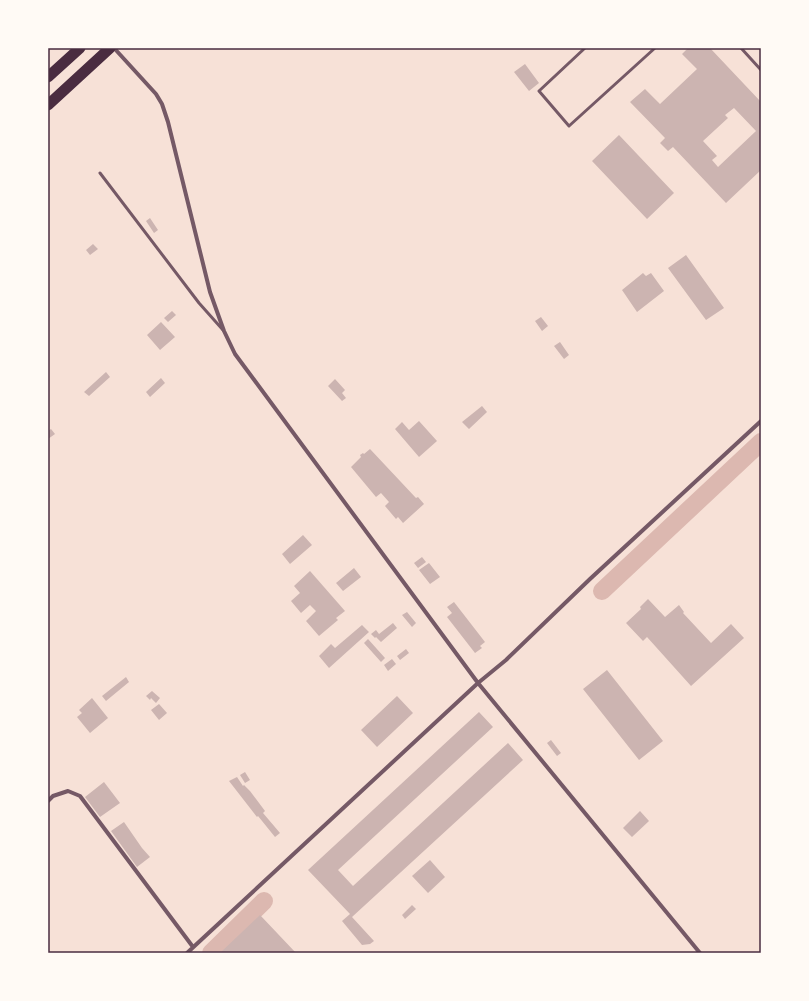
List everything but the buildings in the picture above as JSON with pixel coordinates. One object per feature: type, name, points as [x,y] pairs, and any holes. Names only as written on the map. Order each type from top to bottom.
[{"type":"highway","points":[[48,78],[80,48]]},
{"type":"highway","points":[[48,106],[110,48]]},
{"type":"street","points":[[114,48],[156,94],[162,104],[168,122],[210,292],[224,331],[235,354],[478,682],[700,953]]},
{"type":"street","points":[[187,953],[478,682],[506,660],[590,579],[761,421]]},
{"type":"street","points":[[48,801],[53,796],[68,792],[80,796],[193,947]]},
{"type":"lane","points":[[585,48],[539,91],[569,126],[656,48]]},
{"type":"lane","points":[[741,48],[761,70]]},
{"type":"lane","points":[[100,173],[198,303],[224,331]]},
{"type":"waterway","points":[[602,591],[761,442]]},
{"type":"waterway","points":[[211,953],[264,901]]}]
